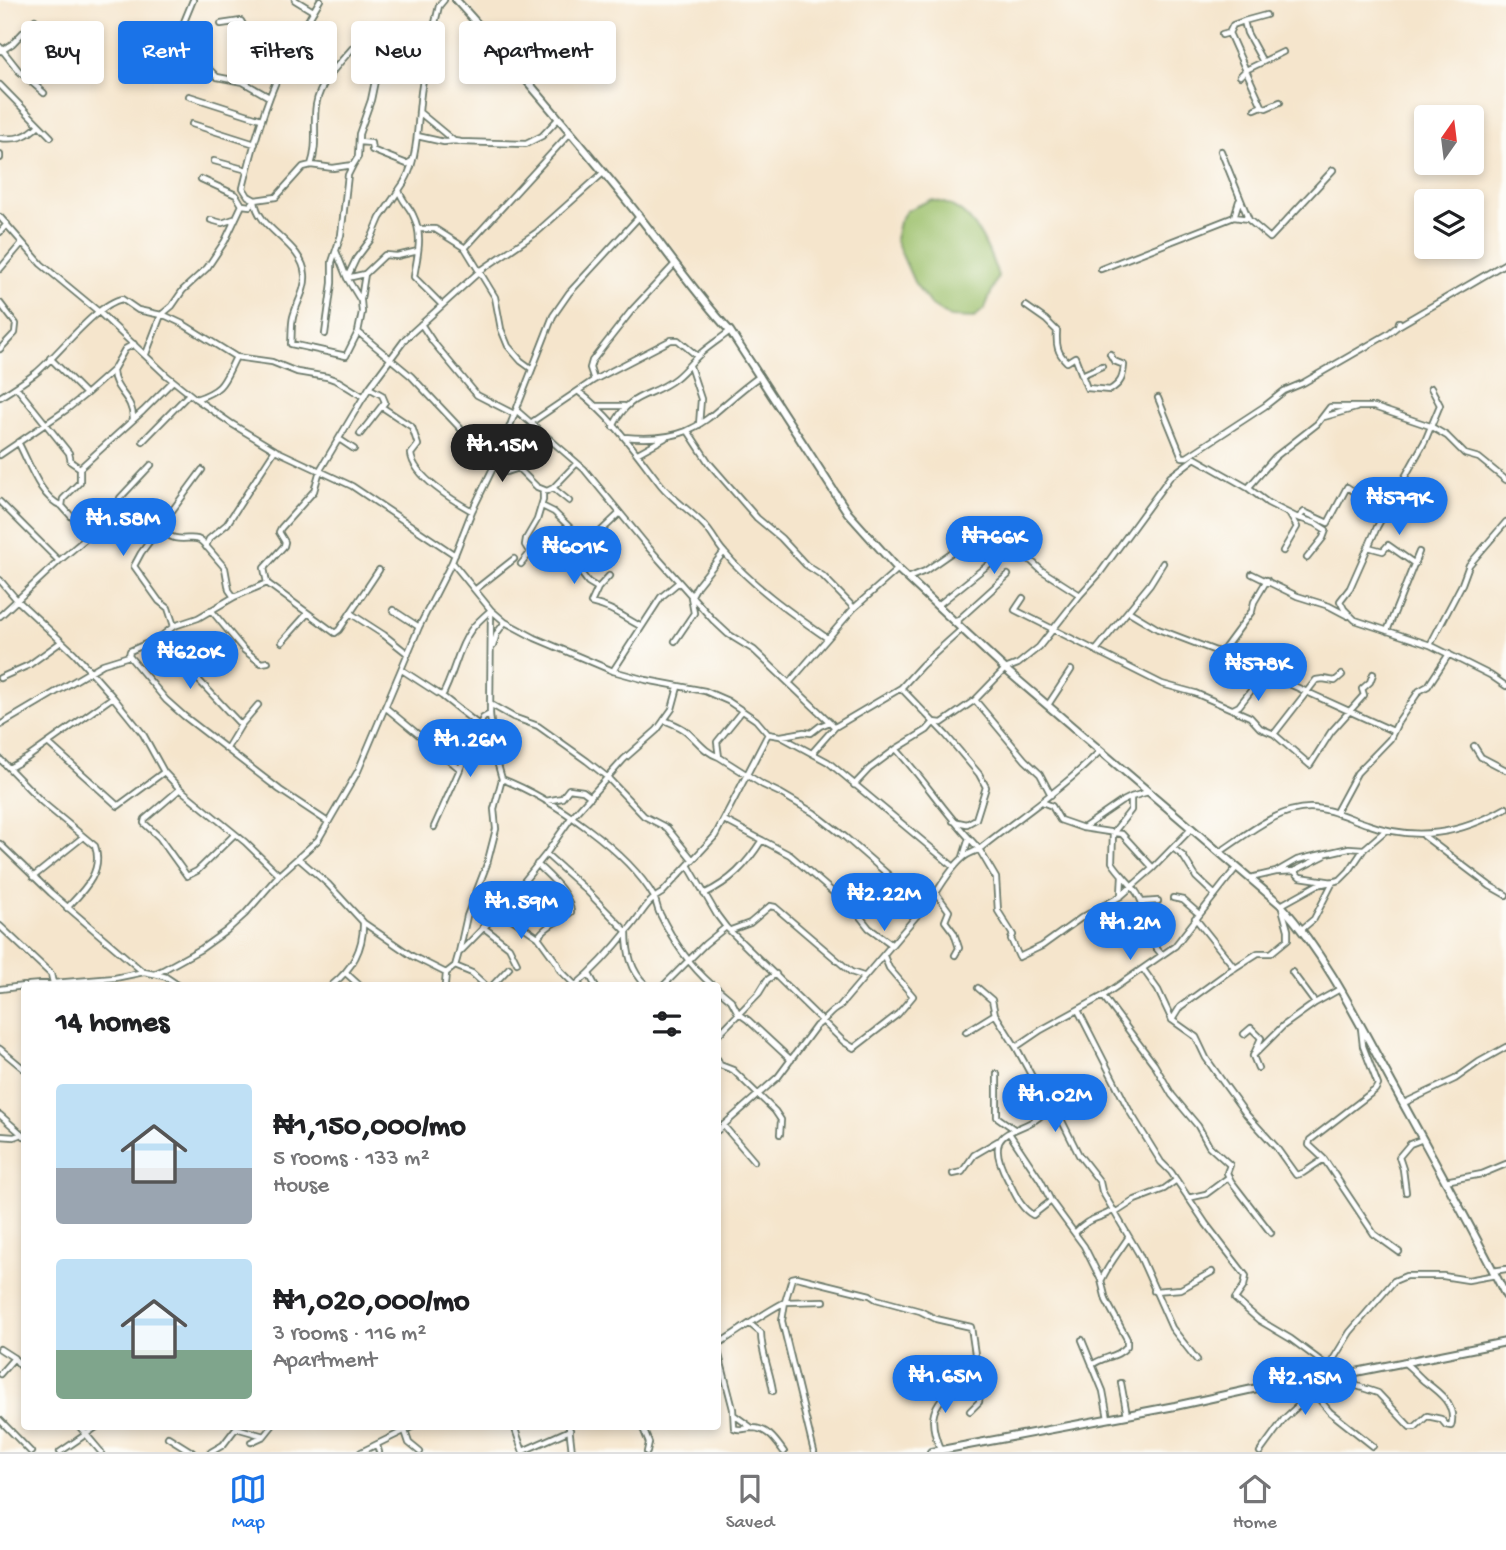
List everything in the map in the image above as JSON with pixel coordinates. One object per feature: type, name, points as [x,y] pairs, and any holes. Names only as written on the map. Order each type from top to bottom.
[{"type":"street","points":[[184,21],[193,0]]},
{"type":"street","points":[[295,0],[313,11]]},
{"type":"street","points":[[308,21],[320,0]]},
{"type":"street","points":[[436,21],[439,6],[444,0]]},
{"type":"street","points":[[456,0],[517,67],[674,265],[730,331],[848,513],[898,569],[1006,669],[1281,905],[1302,929],[1340,989],[1404,1103],[1506,1296]]},
{"type":"street","points":[[1262,106],[1226,34],[1233,25],[1266,15]]},
{"type":"street","points":[[35,20],[12,44],[1,49],[19,71],[44,93]]},
{"type":"street","points":[[1244,21],[1247,33],[1263,61]]},
{"type":"street","points":[[221,24],[227,23]]},
{"type":"street","points":[[311,165],[319,95],[351,51]]},
{"type":"street","points":[[1240,76],[1246,70],[1283,52]]},
{"type":"street","points":[[213,74],[216,77],[243,82],[269,97]]},
{"type":"street","points":[[275,84],[261,119],[243,188],[255,200],[255,209],[293,248],[304,268],[304,286],[293,318],[291,344],[346,356],[358,332],[365,274]]},
{"type":"street","points":[[325,334],[332,262],[341,235],[348,174],[358,157],[359,134],[374,84]]},
{"type":"street","points":[[347,278],[356,259],[371,239],[380,218],[407,179],[417,136],[422,84]]},
{"type":"street","points":[[0,85],[51,137]]},
{"type":"street","points":[[189,96],[261,119]]},
{"type":"street","points":[[1255,109],[1280,102]]},
{"type":"street","points":[[419,112],[454,141]]},
{"type":"street","points":[[417,136],[444,142],[526,144],[542,136],[558,119]]},
{"type":"street","points":[[192,124],[255,144]]},
{"type":"street","points":[[0,138],[12,140],[29,135],[39,125]]},
{"type":"street","points":[[465,248],[570,134]]},
{"type":"street","points":[[359,142],[371,143],[372,150],[407,164],[413,160]]},
{"type":"street","points":[[1221,151],[1248,219],[1270,238],[1333,170]]},
{"type":"street","points":[[214,160],[247,170]]},
{"type":"street","points":[[242,205],[250,206],[255,200],[276,197],[303,167],[311,165],[333,168],[353,164]]},
{"type":"street","points":[[379,570],[335,632],[267,583],[264,568],[284,546],[285,542],[279,532],[286,520],[314,491],[320,470],[390,358],[441,304],[480,271],[537,232],[603,173]]},
{"type":"street","points":[[201,179],[236,195],[242,205]]},
{"type":"street","points":[[399,190],[419,229],[420,240],[414,277],[441,304]]},
{"type":"street","points":[[1234,217],[1239,200]]},
{"type":"street","points":[[146,355],[161,315],[207,268],[231,230],[242,205]]},
{"type":"street","points":[[0,217],[41,264],[99,312],[189,394],[275,450],[352,486],[455,555]]},
{"type":"street","points":[[1101,269],[1234,217],[1248,219]]},
{"type":"street","points":[[222,223],[235,218]]},
{"type":"street","points":[[154,974],[201,949],[226,931],[245,914],[279,875],[318,840],[358,771],[419,627],[452,562],[472,511],[495,464],[554,316],[569,293],[639,218]]},
{"type":"street","points":[[211,220],[222,223],[231,230]]},
{"type":"street","points":[[0,232],[7,225]]},
{"type":"street","points":[[419,229],[435,229],[465,248],[498,303],[501,329],[508,346],[531,369]]},
{"type":"street","points":[[0,269],[23,243]]},
{"type":"street","points":[[336,251],[347,278],[361,301]]},
{"type":"street","points":[[347,278],[365,274],[385,255],[397,256],[418,251]]},
{"type":"street","points":[[1158,398],[1182,457],[1187,457],[1284,391],[1303,383],[1388,334],[1398,324],[1506,263]]},
{"type":"street","points":[[594,380],[590,368],[592,361],[632,310],[674,265]]},
{"type":"street","points":[[0,397],[37,372],[99,312],[122,299],[138,310],[183,324],[236,357],[272,362],[297,372],[327,377],[364,397]]},
{"type":"street","points":[[0,303],[16,324],[15,333],[0,349]]},
{"type":"street","points":[[1026,306],[1057,331],[1056,342],[1060,356],[1067,362],[1075,357],[1087,388],[1101,391],[1116,386],[1124,377],[1124,365],[1114,361],[1110,354]]},
{"type":"street","points":[[421,324],[478,395],[532,422],[584,469],[691,597],[728,634],[754,649],[835,727]]},
{"type":"street","points":[[595,406],[624,406],[663,387],[730,331]]},
{"type":"street","points":[[358,332],[424,389],[478,452]]},
{"type":"street","points":[[0,455],[45,425],[113,370],[125,349],[125,337]]},
{"type":"street","points":[[532,422],[594,380],[671,340],[678,340],[697,356]]},
{"type":"street","points":[[125,349],[134,344]]},
{"type":"street","points":[[541,348],[549,353]]},
{"type":"street","points":[[196,399],[212,393],[226,382],[236,357]]},
{"type":"street","points":[[50,358],[86,394]]},
{"type":"street","points":[[690,366],[701,399],[699,426]]},
{"type":"street","points":[[1082,375],[1102,366]]},
{"type":"street","points":[[113,370],[116,383],[132,405],[133,419]]},
{"type":"street","points":[[623,437],[666,438],[688,431],[699,426],[761,376]]},
{"type":"street","points":[[62,506],[63,499],[80,482],[80,468],[173,381]]},
{"type":"street","points":[[17,388],[69,453],[71,462],[80,468]]},
{"type":"street","points":[[360,434],[385,402],[384,397],[369,388]]},
{"type":"street","points":[[1355,620],[1340,601],[1350,588],[1385,512],[1425,441],[1440,405],[1431,388]]},
{"type":"street","points":[[579,392],[638,453],[661,485],[704,525],[723,552],[769,594],[827,638]]},
{"type":"street","points":[[143,441],[189,394]]},
{"type":"street","points":[[614,427],[624,406]]},
{"type":"street","points":[[382,407],[412,427],[418,446],[411,454],[411,459],[427,480],[472,511]]},
{"type":"street","points":[[1248,488],[1275,457],[1323,417],[1330,407],[1374,407],[1430,426],[1447,436],[1465,454],[1479,458],[1506,480]]},
{"type":"street","points":[[688,431],[704,455],[757,518],[781,538],[806,565],[823,576],[854,608]]},
{"type":"street","points":[[638,453],[666,438]]},
{"type":"street","points":[[339,439],[354,449]]},
{"type":"street","points":[[18,442],[39,485],[89,536]]},
{"type":"street","points":[[208,550],[206,546],[209,539],[227,524],[275,450]]},
{"type":"street","points":[[934,722],[942,723],[975,700],[1006,669],[1027,658],[1039,647],[1100,573],[1170,477],[1195,458],[1248,488],[1268,503],[1326,530],[1307,558]]},
{"type":"street","points":[[495,464],[506,472],[520,469],[542,490],[549,491],[577,463]]},
{"type":"street","points":[[0,615],[89,536],[98,535],[111,524],[116,517],[120,498],[151,465]]},
{"type":"street","points":[[174,626],[168,608],[134,566],[202,470]]},
{"type":"street","points":[[1298,518],[1304,512],[1328,523],[1347,487],[1385,512]]},
{"type":"street","points":[[553,488],[569,501]]},
{"type":"street","points":[[521,564],[530,553],[525,545],[526,539],[542,506],[542,490]]},
{"type":"street","points":[[0,502],[59,561]]},
{"type":"street","points":[[542,506],[554,512],[587,544]]},
{"type":"street","points":[[598,588],[588,582],[572,561],[620,513]]},
{"type":"street","points":[[1283,551],[1297,527],[1290,515]]},
{"type":"street","points":[[1430,645],[1469,565],[1506,522]]},
{"type":"street","points":[[937,606],[1014,544],[1021,525]]},
{"type":"street","points":[[160,530],[173,538],[195,537],[203,541],[225,568],[229,590],[234,597]]},
{"type":"street","points":[[1014,544],[1041,570],[1080,595]]},
{"type":"street","points":[[1368,547],[1383,551],[1388,545],[1415,564]]},
{"type":"street","points":[[907,578],[925,571],[961,547]]},
{"type":"street","points":[[676,641],[694,612],[691,597],[723,552]]},
{"type":"street","points":[[1387,631],[1419,552]]},
{"type":"street","points":[[476,589],[514,559]]},
{"type":"street","points":[[452,562],[491,610],[505,622],[535,638],[613,671],[705,691],[756,720],[768,734],[780,736],[828,762],[954,867]]},
{"type":"street","points":[[1097,649],[1150,584],[1163,563]]},
{"type":"street","points":[[790,682],[854,608],[898,569]]},
{"type":"street","points":[[1252,573],[1297,596],[1329,606],[1355,620],[1430,645],[1506,686]]},
{"type":"street","points":[[956,622],[1008,575]]},
{"type":"street","points":[[609,576],[598,588],[591,603],[613,608],[621,616],[640,626]]},
{"type":"street","points":[[0,580],[113,697],[143,734],[164,772],[180,789],[279,875]]},
{"type":"street","points":[[1221,653],[1252,611],[1254,602],[1267,580]]},
{"type":"street","points":[[613,671],[661,597],[679,582]]},
{"type":"street","points":[[129,656],[130,651],[159,638],[174,626],[198,618],[234,597],[267,583]]},
{"type":"street","points":[[1023,598],[1015,610],[1162,684],[1195,693],[1250,717],[1260,728],[1273,734],[1310,765],[1331,732],[1364,695],[1362,689],[1370,682],[1373,674]]},
{"type":"street","points":[[211,610],[244,650],[261,663],[268,662]]},
{"type":"street","points":[[445,982],[446,973],[454,966],[459,953],[496,829],[494,809],[502,779],[494,751],[490,714],[491,610]]},
{"type":"street","points":[[442,696],[471,629],[491,610]]},
{"type":"street","points":[[393,611],[419,627]]},
{"type":"street","points":[[1128,611],[1158,629],[1221,653],[1393,731]]},
{"type":"street","points":[[350,613],[408,654]]},
{"type":"street","points":[[282,642],[307,614]]},
{"type":"street","points":[[491,652],[497,633],[505,622]]},
{"type":"street","points":[[812,753],[835,727],[901,688],[963,629]]},
{"type":"street","points":[[159,638],[242,725]]},
{"type":"street","points":[[0,678],[29,664],[61,642]]},
{"type":"street","points":[[1336,812],[1357,772],[1390,739],[1419,691],[1428,686],[1450,654]]},
{"type":"street","points":[[0,724],[103,664],[129,656]]},
{"type":"street","points":[[129,656],[166,700],[184,716],[280,790],[328,822]]},
{"type":"street","points":[[402,670],[442,696],[480,726]]},
{"type":"street","points":[[1048,705],[1071,670]]},
{"type":"street","points":[[1233,709],[1239,706],[1264,674]]},
{"type":"street","points":[[1273,734],[1316,680],[1335,681],[1342,676]]},
{"type":"street","points":[[459,953],[500,911],[571,818],[624,759],[657,730],[671,709],[678,687]]},
{"type":"street","points":[[901,688],[979,774],[986,787],[976,818],[968,824],[952,821]]},
{"type":"street","points":[[9,768],[113,697]]},
{"type":"street","points":[[975,700],[1040,774],[1053,793]]},
{"type":"street","points":[[490,704],[513,717],[538,726],[607,778],[644,816],[667,828],[692,859]]},
{"type":"street","points":[[227,748],[258,705]]},
{"type":"street","points":[[385,707],[460,769]]},
{"type":"street","points":[[705,749],[717,741],[742,711]]},
{"type":"street","points":[[434,827],[483,718],[490,714]]},
{"type":"street","points":[[664,720],[684,729],[710,754],[814,813],[923,905]]},
{"type":"street","points":[[780,736],[811,733],[830,722]]},
{"type":"street","points":[[854,785],[869,769],[927,730],[934,722]]},
{"type":"street","points":[[579,982],[627,932],[654,897],[662,893],[715,836],[768,734]]},
{"type":"street","points":[[717,741],[719,757]]},
{"type":"street","points":[[48,743],[118,806],[164,772]]},
{"type":"street","points":[[1474,746],[1481,757],[1506,770]]},
{"type":"street","points":[[896,749],[941,802],[952,821],[979,849],[996,878],[998,911],[1013,935],[1011,939],[1019,957],[1042,946],[1081,918],[1121,896],[1193,828]]},
{"type":"street","points":[[754,1161],[723,1125],[778,1077],[817,1026],[839,1007],[863,976],[884,956],[963,857],[979,849],[1042,802],[1081,771],[1101,750]]},
{"type":"street","points":[[0,759],[42,802],[94,846],[97,853],[95,873],[87,887],[67,908]]},
{"type":"street","points":[[502,779],[519,785],[545,801],[616,850],[654,897],[674,940],[697,972],[709,982]]},
{"type":"street","points":[[180,789],[144,823],[159,837],[187,876],[197,871],[235,834]]},
{"type":"street","points":[[545,801],[562,798],[569,789],[583,791],[591,797]]},
{"type":"street","points":[[1083,828],[1131,797],[1148,792]]},
{"type":"street","points":[[1131,797],[1130,810],[1113,833],[1112,862],[1143,902],[1144,912],[1131,922]]},
{"type":"street","points":[[1042,802],[1052,806],[1060,820],[1083,828],[1122,834],[1153,868]]},
{"type":"street","points":[[1220,852],[1284,813],[1309,808],[1336,812],[1387,829],[1423,835],[1452,830],[1506,808]]},
{"type":"street","points":[[724,820],[790,855],[858,914],[869,928],[891,944]]},
{"type":"street","points":[[1281,905],[1317,885],[1345,876],[1364,849],[1387,829]]},
{"type":"street","points":[[1423,835],[1490,886],[1506,892]]},
{"type":"street","points":[[33,877],[83,837]]},
{"type":"street","points":[[963,857],[969,838]]},
{"type":"street","points":[[704,894],[722,886],[740,871],[762,840]]},
{"type":"street","points":[[0,844],[67,908],[144,972]]},
{"type":"street","points":[[1172,848],[1183,856],[1196,877],[1214,894]]},
{"type":"street","points":[[1276,872],[1297,860],[1349,848],[1364,849]]},
{"type":"street","points":[[1250,878],[1294,871],[1330,853]]},
{"type":"street","points":[[546,854],[627,932],[630,961],[637,977],[643,982]]},
{"type":"street","points":[[299,859],[328,884],[363,922],[412,956],[446,973]]},
{"type":"street","points":[[537,864],[554,879],[571,905],[571,912],[564,919],[548,925],[538,937]]},
{"type":"street","points":[[688,865],[704,894],[729,928],[844,1042],[854,1048],[898,1014],[913,996],[889,968],[884,956]]},
{"type":"street","points":[[1016,1047],[1103,996],[1175,946],[1236,868]]},
{"type":"street","points":[[1294,871],[1300,877],[1333,882]]},
{"type":"street","points":[[1121,896],[1122,875]]},
{"type":"street","points":[[1302,929],[1314,919],[1333,882]]},
{"type":"street","points":[[936,892],[949,911],[946,923],[954,933],[959,948],[955,955]]},
{"type":"street","points":[[1173,898],[1183,900],[1235,968]]},
{"type":"street","points":[[473,899],[500,911],[538,937],[560,970],[572,982]]},
{"type":"street","points":[[1143,902],[1158,901]]},
{"type":"street","points":[[1172,1020],[1180,1007],[1235,968],[1258,953],[1271,953],[1287,939],[1288,930],[1281,905]]},
{"type":"street","points":[[667,982],[690,959],[729,928],[750,923],[769,906],[775,906],[851,972],[863,976]]},
{"type":"street","points":[[336,982],[347,974],[359,951],[364,937],[363,922]]},
{"type":"street","points":[[0,926],[51,974],[53,982]]},
{"type":"street","points":[[483,927],[509,947],[517,963]]},
{"type":"street","points":[[1142,931],[1162,955]]},
{"type":"street","points":[[454,966],[472,973],[482,982]]},
{"type":"street","points":[[496,982],[509,968]]},
{"type":"street","points":[[1143,969],[1158,990],[1172,1020],[1196,1037],[1213,1068],[1246,1114],[1276,1147],[1296,1175],[1324,1159]]},
{"type":"street","points":[[74,982],[144,972],[166,977],[174,982]]},
{"type":"street","points":[[1292,972],[1315,1003]]},
{"type":"street","points":[[347,974],[356,982]]},
{"type":"street","points":[[589,974],[593,982]]},
{"type":"street","points":[[721,1032],[759,993],[767,980],[776,974]]},
{"type":"street","points":[[0,989],[21,987]]},
{"type":"street","points":[[978,988],[992,1000],[995,1014],[1037,1086],[1061,1119],[1079,1156],[1100,1182],[1102,1191],[1139,1254],[1172,1328],[1196,1360]]},
{"type":"street","points":[[1252,1056],[1283,1026],[1340,989]]},
{"type":"street","points":[[721,992],[731,1000],[738,1013],[791,1060]]},
{"type":"street","points":[[1103,996],[1154,1064],[1172,1096],[1198,1126],[1209,1146],[1230,1165],[1227,1173],[1229,1177],[1271,1233]]},
{"type":"street","points":[[1078,1010],[1130,1112],[1187,1198],[1246,1276],[1244,1286],[1235,1299],[1259,1320],[1329,1367]]},
{"type":"street","points":[[816,1013],[817,1026]]},
{"type":"street","points":[[966,1032],[995,1014]]},
{"type":"street","points":[[1360,1024],[1363,1046],[1378,1085],[1310,1140],[1309,1145],[1324,1159],[1374,1234],[1399,1252]]},
{"type":"street","points":[[1244,1034],[1251,1028],[1261,1038],[1252,1056]]},
{"type":"street","points":[[1404,1103],[1455,1079],[1506,1047]]},
{"type":"street","points":[[0,1049],[21,1066]]},
{"type":"street","points":[[1252,1056],[1258,1068]]},
{"type":"street","points":[[721,1065],[733,1070],[781,1120],[780,1134]]},
{"type":"street","points":[[997,1074],[997,1117],[1012,1131],[1051,1201],[1075,1233],[1101,1280],[1105,1300],[1127,1339],[1127,1346],[1122,1354],[1096,1362],[1093,1366]]},
{"type":"street","points":[[1035,1120],[1037,1086]]},
{"type":"street","points":[[953,1174],[962,1171],[974,1155],[1041,1116],[1049,1106]]},
{"type":"street","points":[[0,1115],[21,1133]]},
{"type":"street","points":[[0,1136],[21,1135]]},
{"type":"street","points":[[1406,1192],[1399,1157],[1410,1144],[1423,1139]]},
{"type":"street","points":[[999,1140],[997,1147],[1001,1166],[1016,1199],[1033,1215],[1051,1201]]},
{"type":"street","points":[[1444,1182],[1482,1174],[1506,1164]]},
{"type":"street","points":[[1187,1198],[1206,1194],[1229,1177]]},
{"type":"street","points":[[1075,1233],[1085,1222],[1164,1189],[1175,1181]]},
{"type":"street","points":[[1101,1280],[1108,1265],[1128,1238]]},
{"type":"street","points":[[1261,1452],[1284,1419],[1313,1392],[1350,1332],[1399,1277],[1443,1276],[1468,1280],[1506,1269]]},
{"type":"street","points":[[1154,1291],[1181,1289],[1212,1272]]},
{"type":"street","points":[[814,1452],[782,1321],[792,1278],[870,1295],[936,1319],[971,1327],[977,1368],[974,1385],[980,1396],[979,1402],[970,1412]]},
{"type":"street","points":[[721,1342],[755,1318],[785,1302],[824,1301]]},
{"type":"street","points":[[750,1324],[761,1333],[773,1391]]},
{"type":"street","points":[[1082,1340],[1104,1391],[1108,1418]]},
{"type":"street","points":[[931,1452],[1506,1342]]},
{"type":"street","points":[[0,1349],[21,1366]]},
{"type":"street","points":[[0,1374],[14,1358]]},
{"type":"street","points":[[1347,1374],[1357,1386],[1378,1393],[1410,1427],[1415,1427],[1427,1416],[1441,1419],[1451,1426],[1449,1406],[1444,1398],[1403,1362]]},
{"type":"street","points":[[721,1364],[736,1430],[752,1428]]},
{"type":"street","points":[[947,1374],[956,1383],[968,1388],[974,1385]]},
{"type":"street","points":[[940,1449],[933,1432],[933,1413],[938,1401],[956,1383]]},
{"type":"street","points":[[1121,1383],[1127,1415]]},
{"type":"street","points":[[1313,1392],[1330,1412],[1373,1446]]},
{"type":"street","points":[[733,1415],[752,1428],[772,1436],[784,1452]]},
{"type":"street","points":[[0,1420],[31,1452]]},
{"type":"street","points":[[82,1430],[101,1452]]},
{"type":"street","points":[[60,1452],[92,1430]]},
{"type":"street","points":[[211,1452],[223,1445],[234,1430]]},
{"type":"street","points":[[243,1430],[264,1436]]},
{"type":"street","points":[[251,1442],[264,1436],[269,1430]]},
{"type":"street","points":[[515,1430],[523,1452],[565,1430]]},
{"type":"street","points":[[569,1430],[572,1452]]},
{"type":"street","points":[[644,1430],[649,1443],[647,1452]]},
{"type":"street","points":[[361,1452],[405,1431],[409,1443],[419,1452]]},
{"type":"street","points":[[168,1437],[192,1452]]},
{"type":"street","points":[[377,1445],[379,1452]]},
{"type":"green space","points":[[930,200],[944,203],[967,217],[982,238],[998,276],[985,308],[974,318],[950,317],[930,304],[914,282],[895,239],[899,222],[906,211]]}]
